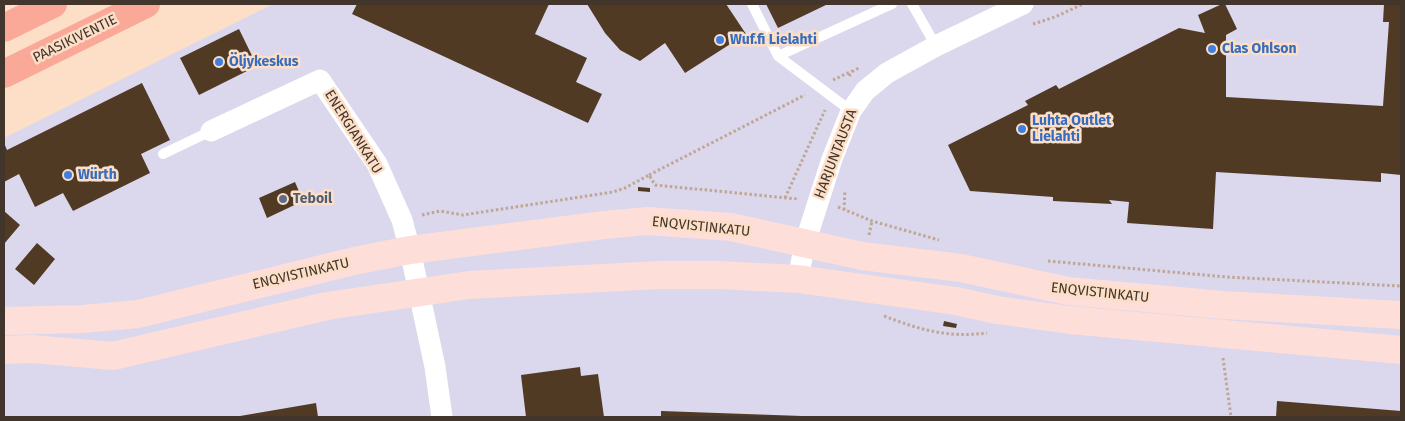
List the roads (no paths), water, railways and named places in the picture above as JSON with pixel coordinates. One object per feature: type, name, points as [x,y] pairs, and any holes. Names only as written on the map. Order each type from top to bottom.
[{"type":"highway","points":[[4,28],[53,4]]},
{"type":"highway","name":"PAASIKIVENTIE","points":[[4,74],[146,4]]},
{"type":"main road","name":"ENQVISTINKATU","points":[[4,321],[83,319],[138,314],[354,261],[410,250],[648,221],[731,227],[862,256],[961,268],[1068,291],[1223,305],[1401,315]]},
{"type":"main road","points":[[4,350],[32,349],[113,356],[327,306],[469,285],[659,275],[719,275],[798,278],[1070,320],[1401,350]]},
{"type":"street","name":"HARJUNTAUSTA","points":[[798,278],[805,243],[820,193],[851,111],[865,91],[876,80],[936,46],[1023,4]]},
{"type":"street","name":"ENERGIANKATU","points":[[211,131],[320,80],[377,164],[402,220],[435,367],[442,417]]},
{"type":"lane","points":[[752,4],[778,56],[851,111]]},
{"type":"lane","points":[[778,56],[892,4]]},
{"type":"lane","points":[[912,4],[936,46]]},
{"type":"lane","points":[[163,154],[211,131]]},
{"type":"place","name":"Wuf.fi Lielahti","points":[[720,40]]},
{"type":"place","name":"Clas Ohlson","points":[[1212,49]]},
{"type":"place","name":"Öljykeskus","points":[[219,62]]},
{"type":"place","name":"Luhta Outlet Lielahti","points":[[1022,129]]},
{"type":"place","name":"Würth","points":[[68,175]]},
{"type":"place","name":"Teboil","points":[[283,199]]}]
